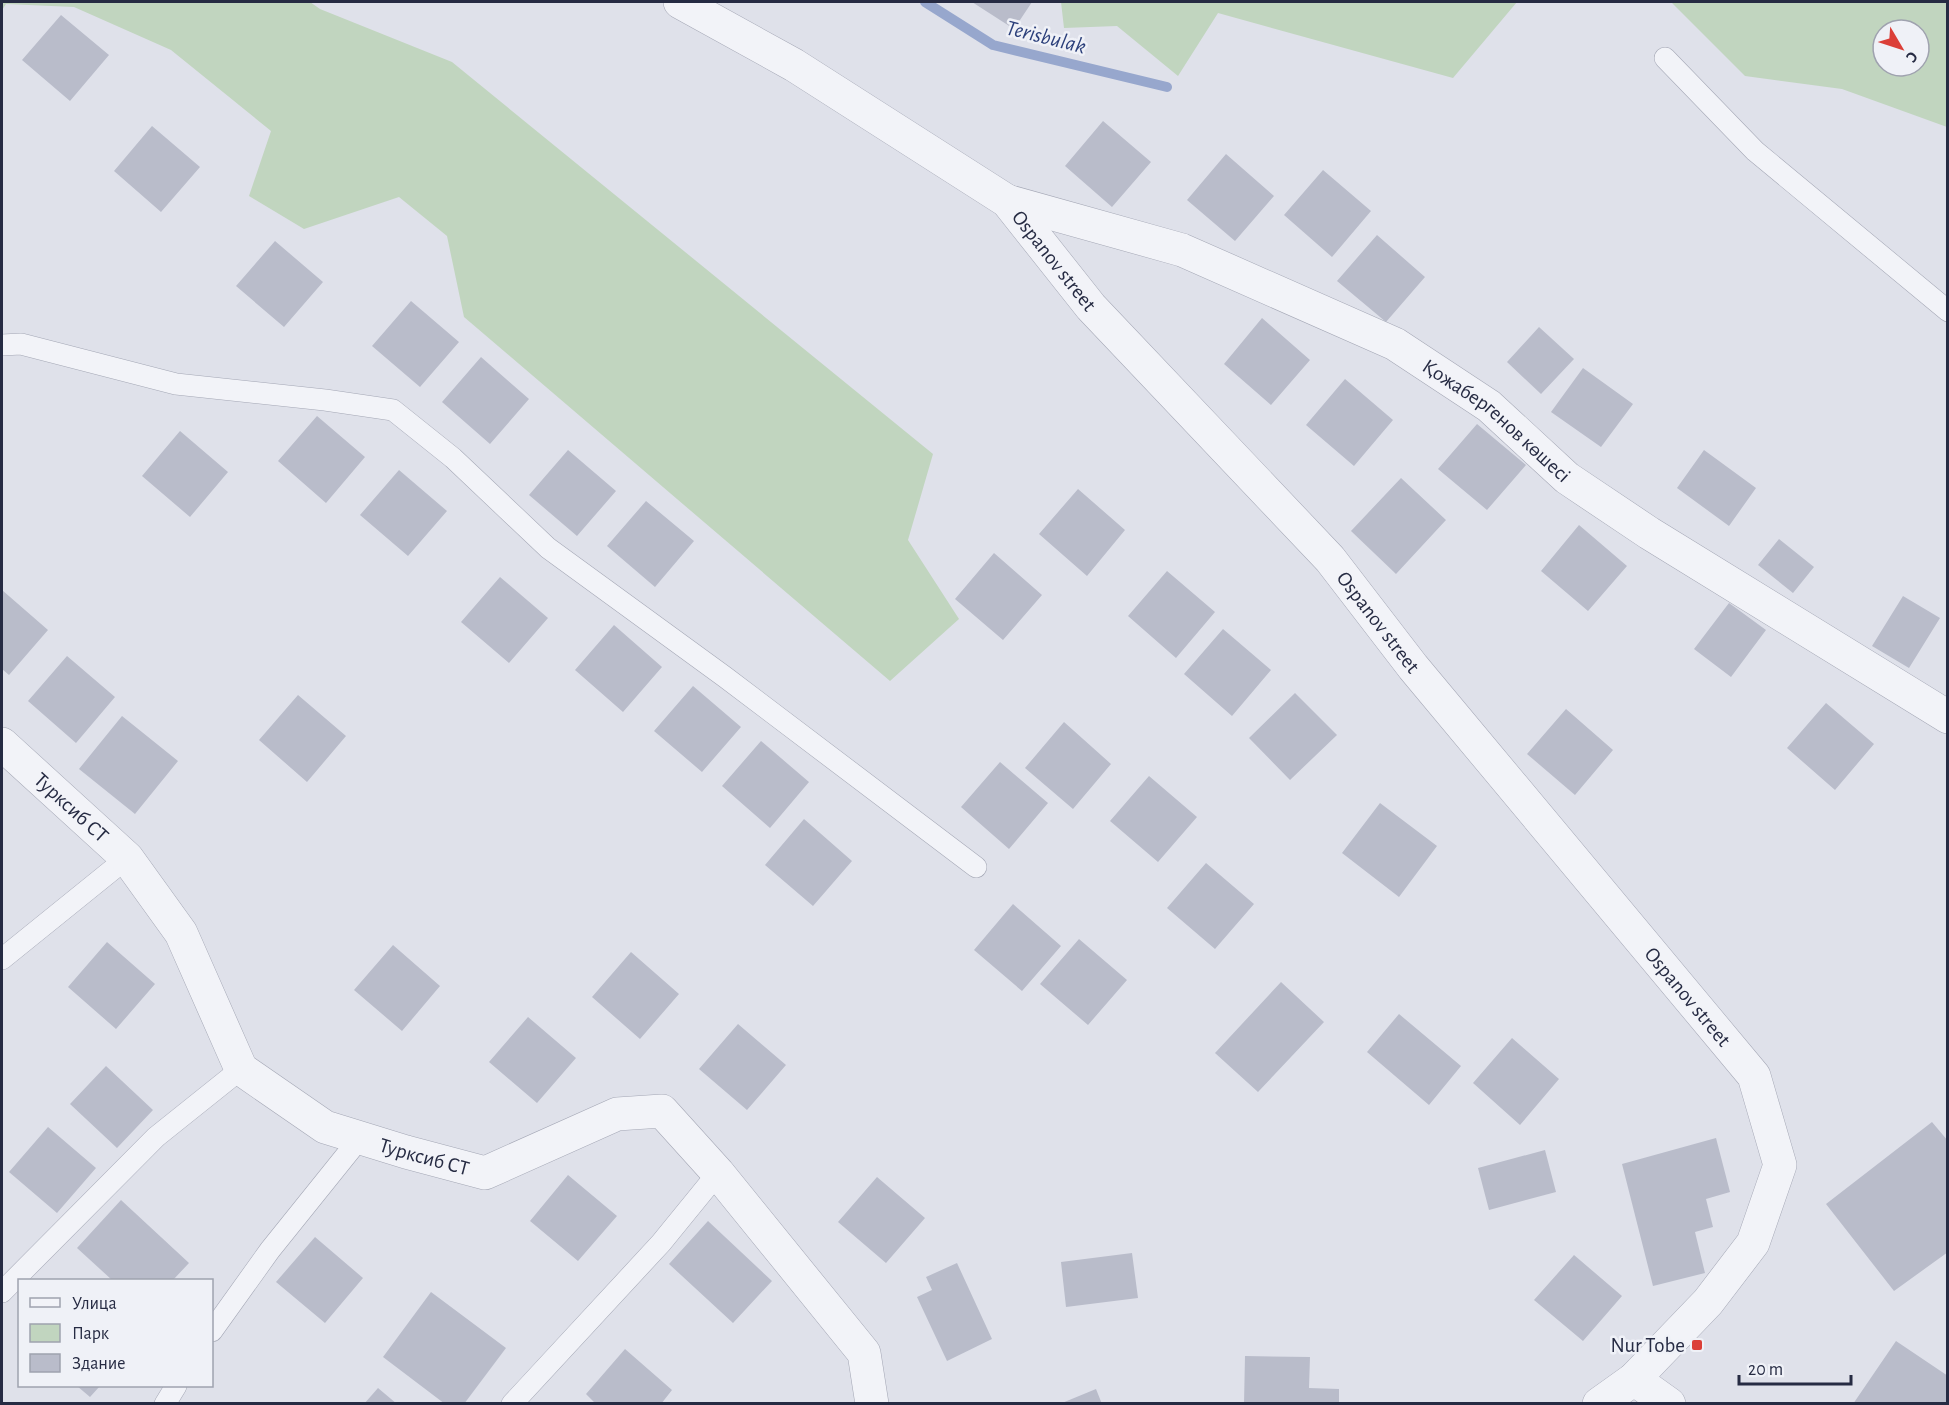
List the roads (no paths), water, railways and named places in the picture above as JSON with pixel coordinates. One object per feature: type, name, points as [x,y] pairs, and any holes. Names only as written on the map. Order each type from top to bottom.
[{"type":"street","name":"Ospanov street","points":[[680,2],[794,65],[1007,201],[1091,307],[1330,559],[1413,667],[1754,1076],[1780,1165],[1753,1244],[1708,1302],[1634,1379],[1599,1404]]},
{"type":"street","name":"Қожабергенов көшесі","points":[[1007,201],[1182,250],[1395,344],[1489,406],[1567,478],[1649,533],[1947,717]]},
{"type":"street","name":"Турксиб СТ","points":[[2,744],[127,858],[181,933],[241,1069],[325,1127],[485,1173],[617,1114],[662,1111],[718,1173],[864,1353],[872,1404]]},
{"type":"street","points":[[1634,1379],[1670,1404]]},
{"type":"lane","points":[[1665,58],[1755,151],[1947,311]]},
{"type":"lane","points":[[2,345],[21,344],[176,384],[325,400],[393,410],[453,458],[548,548],[725,677],[976,867]]},
{"type":"lane","points":[[2,958],[127,858]]},
{"type":"lane","points":[[2,1292],[156,1137],[241,1069]]},
{"type":"lane","points":[[213,1330],[270,1250],[360,1138]]},
{"type":"lane","points":[[512,1404],[661,1243],[718,1173]]},
{"type":"lane","points":[[165,1404],[175,1387]]},
{"type":"waterway","name":"Terisbulak","points":[[925,2],[993,45],[1167,87]]},
{"type":"place","name":"Nur Tobe","points":[[1697,1345]]}]
